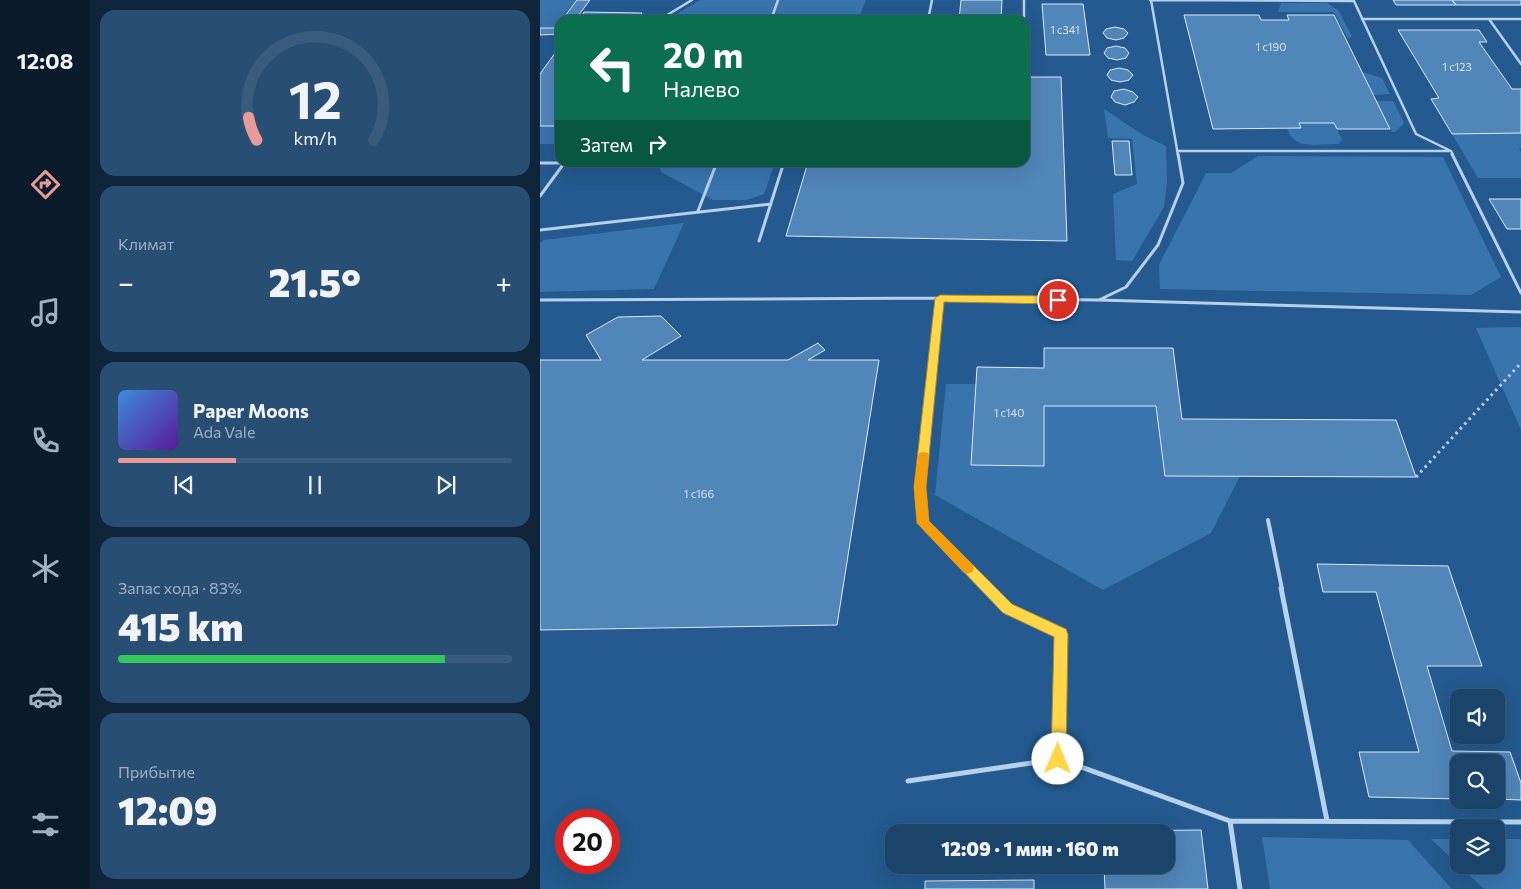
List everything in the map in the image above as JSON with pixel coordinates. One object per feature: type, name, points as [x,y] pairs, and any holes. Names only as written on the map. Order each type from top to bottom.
[{"type":"lane","points":[[667,15],[692,0]]},
{"type":"lane","points":[[772,15],[778,0]]},
{"type":"lane","points":[[929,15],[932,0]]},
{"type":"lane","points":[[1024,0],[1024,15]]},
{"type":"lane","points":[[1098,300],[1126,287],[1158,245],[1183,183],[1150,0],[1353,0],[1416,134],[1451,151],[1521,293]]},
{"type":"lane","points":[[1362,19],[1521,19]]},
{"type":"lane","points":[[1489,19],[1521,64]]},
{"type":"lane","points":[[1177,151],[1451,151]]},
{"type":"lane","points":[[540,163],[555,163]]},
{"type":"lane","points":[[540,196],[562,167]]},
{"type":"lane","points":[[698,210],[715,167]]},
{"type":"lane","points":[[759,241],[782,167]]},
{"type":"lane","points":[[540,230],[698,210],[771,204]]},
{"type":"lane","points":[[940,298],[920,487],[923,523],[1007,608],[1061,634],[1058,759]]},
{"type":"lane","points":[[540,300],[940,298],[1098,300],[1521,312]]},
{"type":"lane","points":[[1268,520],[1327,821]]},
{"type":"lane","points":[[908,780],[1058,759],[1230,821],[1521,822]]},
{"type":"lane","points":[[1230,821],[1240,889]]},
{"type":"path","points":[[1416,477],[1521,363]]},
{"type":"shaded area","points":[[540,0],[577,0],[564,15],[555,15],[555,28],[540,28]]},
{"type":"shaded area","points":[[700,0],[866,0],[860,15],[675,15]]},
{"type":"shaded area","points":[[1281,3],[1327,3],[1338,10],[1352,36],[1348,39],[1334,12],[1278,12]]},
{"type":"shaded area","points":[[1362,72],[1382,78],[1390,94],[1373,95]]},
{"type":"shaded area","points":[[1376,101],[1393,101],[1404,123],[1395,132],[1392,132],[1390,129]]},
{"type":"shaded area","points":[[1104,109],[1143,135],[1166,146],[1167,182],[1164,207],[1132,261],[1116,260],[1113,194],[1137,184],[1132,139],[1108,138]]},
{"type":"shaded area","points":[[1299,123],[1334,123],[1342,140],[1338,144],[1308,145],[1301,143],[1290,135],[1287,128],[1301,128]]},
{"type":"shaded area","points":[[540,126],[555,126],[555,144],[540,144]]},
{"type":"shaded area","points":[[1521,133],[1521,148],[1519,148],[1521,152],[1521,178],[1478,178],[1452,134]]},
{"type":"shaded area","points":[[1258,156],[1443,157],[1501,277],[1471,295],[1160,289],[1159,265],[1206,173],[1231,173]]},
{"type":"shaded area","points":[[660,167],[774,167],[764,194],[746,200],[713,200],[661,172]]},
{"type":"shaded area","points":[[684,223],[654,289],[540,292],[540,243],[544,240]]},
{"type":"shaded area","points":[[1521,327],[1521,430],[1476,328]]},
{"type":"shaded area","points":[[946,384],[976,384],[972,465],[1044,466],[1044,406],[1156,406],[1165,476],[1240,476],[1211,533],[1103,590],[935,495]]},
{"type":"shaded area","points":[[1262,837],[1408,840],[1452,889],[1270,889]]},
{"type":"shaded area","points":[[1431,839],[1450,839],[1450,857]]},
{"type":"shaded area","points":[[1505,839],[1521,839],[1521,889],[1484,889],[1468,874],[1505,874]]},
{"type":"building","points":[[577,0],[590,0],[579,15],[566,15]]},
{"type":"building","points":[[961,0],[1002,0],[1001,15],[960,15]]},
{"type":"building","points":[[1393,0],[1452,0],[1456,5],[1396,5]]},
{"type":"building","points":[[1452,0],[1521,0],[1521,5],[1456,5]]},
{"type":"building","points":[[1042,4],[1083,4],[1090,55],[1046,55]]},
{"type":"building","points":[[584,12],[642,13],[641,15],[582,15]]},
{"type":"building","points":[[1184,15],[1259,15],[1261,20],[1289,20],[1287,15],[1334,15],[1390,129],[1337,129],[1334,123],[1299,123],[1301,128],[1213,129]]},
{"type":"building","points":[[1115,27],[1124,29],[1128,33],[1124,38],[1116,40],[1107,38],[1103,33],[1106,29]]},
{"type":"building","points":[[540,28],[555,28],[555,34],[540,35]]},
{"type":"building","points":[[1398,30],[1479,30],[1487,42],[1479,42],[1512,89],[1521,89],[1521,133],[1452,134],[1431,99],[1439,98]]},
{"type":"building","points":[[1116,46],[1125,48],[1129,53],[1126,58],[1117,60],[1108,58],[1104,53],[1107,48]]},
{"type":"building","points":[[555,53],[555,126],[540,126],[540,74]]},
{"type":"building","points":[[1119,68],[1128,70],[1133,75],[1129,80],[1120,82],[1111,80],[1107,75],[1110,70]]},
{"type":"building","points":[[1030,77],[1061,77],[1067,241],[786,236],[807,167],[1030,167]]},
{"type":"building","points":[[1124,89],[1133,92],[1138,97],[1134,102],[1125,105],[1115,102],[1111,97],[1114,91]]},
{"type":"building","points":[[1112,141],[1129,141],[1132,175],[1115,175]]},
{"type":"building","points":[[1489,199],[1521,199],[1521,229],[1507,229]]},
{"type":"building","points":[[661,316],[681,336],[642,360],[788,360],[818,343],[825,350],[808,360],[879,360],[837,625],[540,630],[540,360],[601,360],[586,335],[618,317]]},
{"type":"building","points":[[1044,348],[1173,348],[1182,419],[1396,420],[1416,477],[1165,476],[1156,406],[1044,406],[1044,466],[971,465],[977,367],[1044,368]]},
{"type":"building","points":[[1317,564],[1448,566],[1482,666],[1427,666],[1452,751],[1510,752],[1521,783],[1521,800],[1505,799],[1505,754],[1450,754],[1450,799],[1369,797],[1359,752],[1419,752],[1376,592],[1323,592]]},
{"type":"building","points":[[1175,830],[1201,830],[1208,889],[1105,889],[1104,874],[1175,874]]},
{"type":"building","points":[[1034,880],[1034,889],[925,889],[925,881]]},
{"type":"slow traffic","points":[[923,457],[920,487],[923,523],[967,568]]},
{"type":"route","points":[[1058,300],[940,298],[920,487],[923,523],[1007,608],[1061,634],[1058,759]]}]
